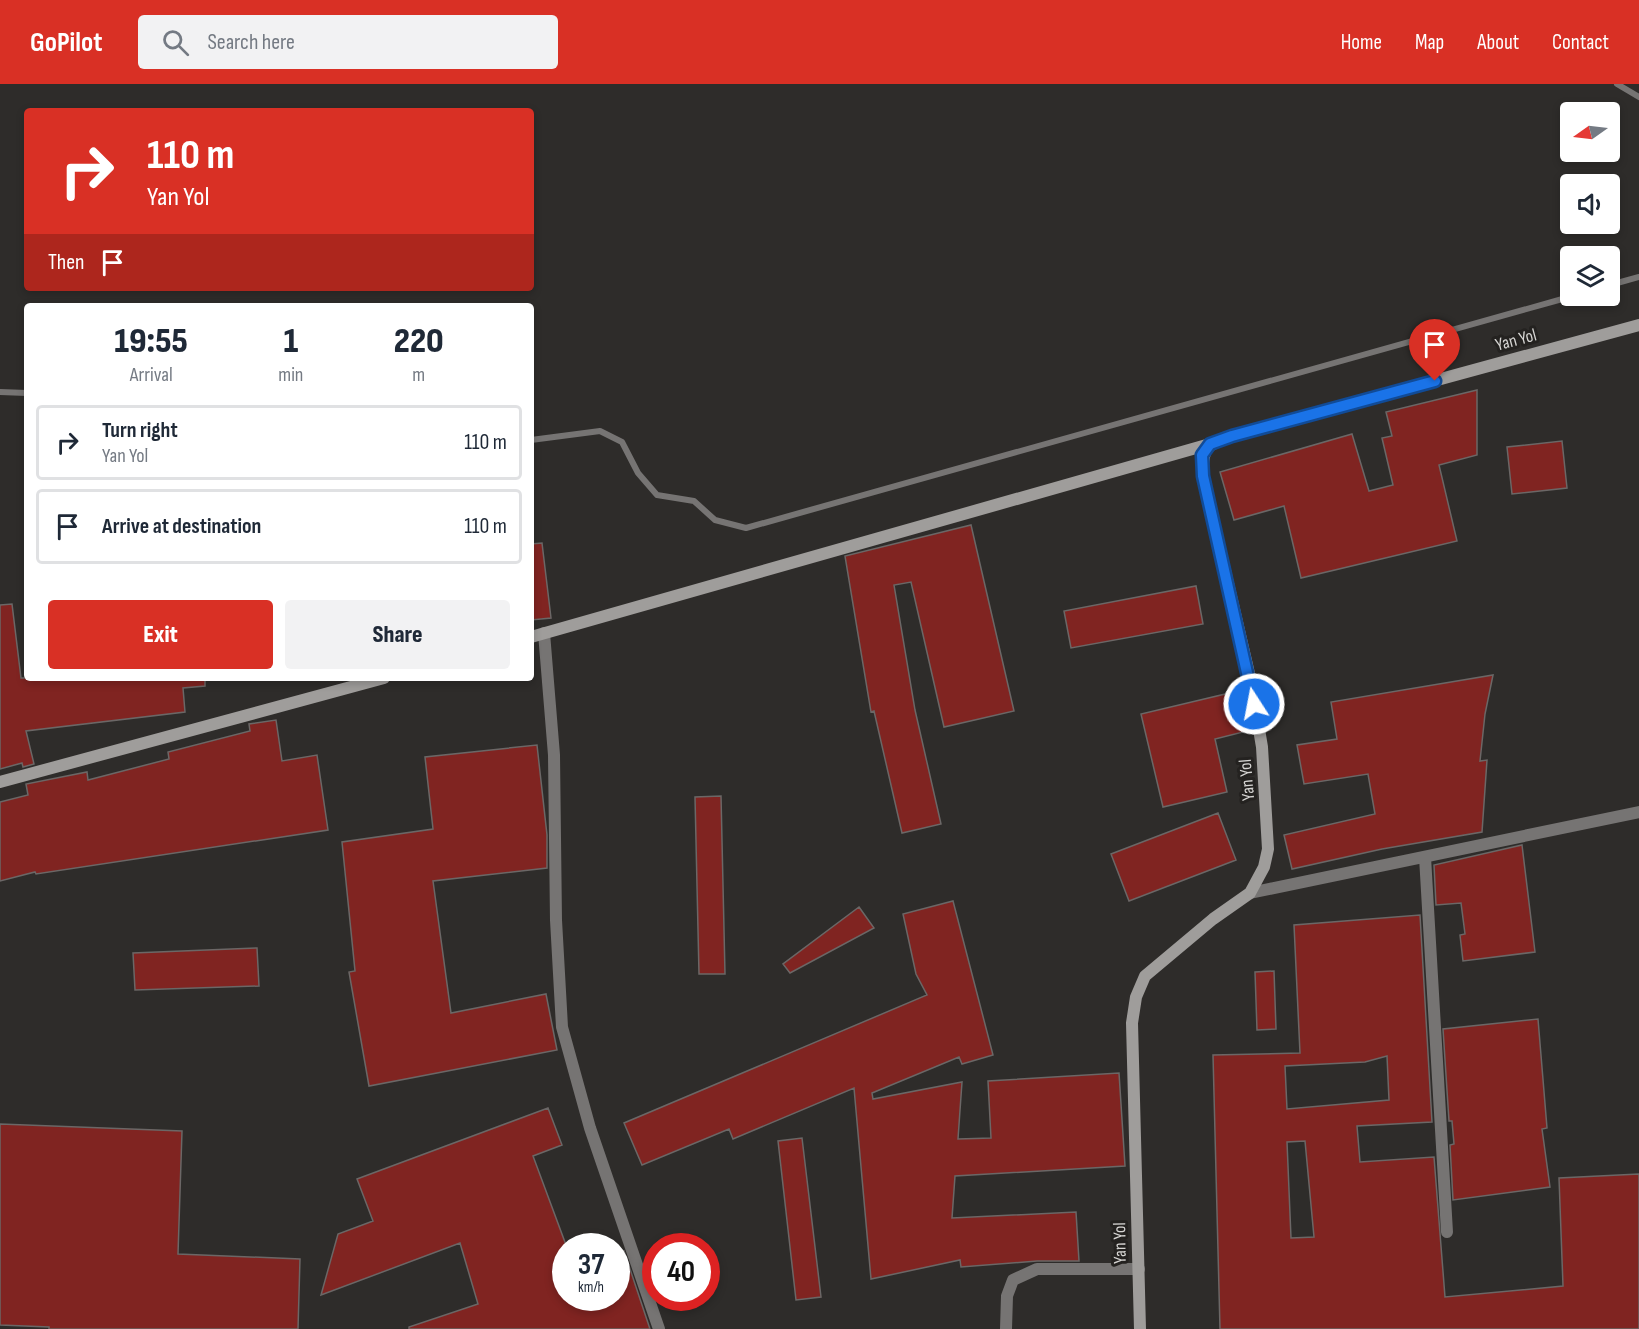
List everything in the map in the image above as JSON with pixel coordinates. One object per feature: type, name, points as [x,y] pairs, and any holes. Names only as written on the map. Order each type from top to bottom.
[{"type":"street","name":"Yan Yol","points":[[1140,1329],[1132,1023],[1136,997],[1145,976],[1164,958],[1250,893],[1264,867],[1268,849],[1262,747],[1251,682],[1203,476],[1202,455],[1210,444],[1639,325]]},
{"type":"street","points":[[534,636],[1210,444]]},
{"type":"street","points":[[544,633],[554,754],[556,920],[562,1027],[591,1128],[659,1329]]},
{"type":"street","points":[[0,782],[373,681]]},
{"type":"street","points":[[1250,893],[1639,812]]},
{"type":"street","points":[[1425,857],[1447,1232]]},
{"type":"street","points":[[1006,1329],[1007,1296],[1012,1280],[1037,1269],[1139,1269]]},
{"type":"lane","points":[[1617,84],[1639,97]]},
{"type":"lane","points":[[1620,282],[1639,277]]},
{"type":"lane","points":[[534,440],[600,431],[622,442],[638,474],[657,495],[694,501],[715,520],[746,528],[1560,300]]},
{"type":"lane","points":[[0,392],[24,393]]},
{"type":"building","points":[[1477,390],[1477,455],[1439,465],[1457,541],[1301,578],[1284,506],[1234,520],[1220,472],[1352,434],[1369,491],[1393,485],[1382,438],[1392,436],[1386,412]]},
{"type":"building","points":[[1562,441],[1567,488],[1512,494],[1507,447]]},
{"type":"building","points":[[971,525],[1014,711],[944,727],[911,582],[894,585],[915,710],[941,824],[902,833],[874,711],[871,712],[845,556]]},
{"type":"building","points":[[542,543],[551,618],[534,620],[534,544]]},
{"type":"building","points":[[1196,586],[1203,624],[1071,648],[1064,611]]},
{"type":"building","points":[[12,604],[21,678],[24,678],[24,681],[205,681],[205,686],[183,688],[185,712],[26,731],[34,764],[23,767],[22,763],[0,769],[0,605]]},
{"type":"building","points":[[1493,675],[1485,714],[1480,761],[1487,760],[1482,832],[1382,849],[1292,869],[1284,835],[1375,814],[1368,774],[1304,784],[1297,745],[1337,739],[1331,702]]},
{"type":"building","points":[[1238,691],[1247,731],[1215,739],[1227,792],[1163,807],[1141,714]]},
{"type":"building","points":[[276,720],[282,761],[317,755],[328,830],[36,874],[35,872],[0,881],[0,802],[28,795],[26,784],[87,772],[88,780],[169,759],[168,752],[250,731],[249,724]]},
{"type":"building","points":[[537,745],[547,835],[547,868],[433,881],[451,1013],[546,994],[557,1050],[369,1086],[349,972],[355,971],[342,842],[433,829],[425,757]]},
{"type":"building","points":[[721,796],[725,974],[699,974],[695,797]]},
{"type":"building","points":[[1218,813],[1236,860],[1129,901],[1111,854]]},
{"type":"building","points":[[1522,845],[1535,952],[1463,961],[1460,935],[1465,934],[1461,903],[1436,905],[1434,865]]},
{"type":"building","points":[[953,901],[993,1055],[962,1064],[959,1057],[872,1093],[873,1099],[962,1082],[958,1139],[991,1138],[988,1081],[1119,1073],[1125,1166],[955,1176],[952,1218],[1076,1212],[1079,1261],[1037,1261],[961,1267],[960,1260],[871,1279],[854,1088],[733,1139],[729,1129],[642,1165],[624,1123],[927,995],[916,974],[903,914]]},
{"type":"building","points":[[859,907],[874,928],[790,973],[783,964]]},
{"type":"building","points":[[1420,915],[1432,1122],[1357,1126],[1360,1162],[1434,1157],[1445,1297],[1563,1286],[1559,1178],[1639,1174],[1639,1329],[1220,1329],[1213,1055],[1300,1053],[1294,925]],"holes":[[[1387,1056],[1389,1100],[1287,1109],[1285,1066],[1365,1062]],[[1305,1141],[1314,1237],[1291,1238],[1287,1142]]]},
{"type":"building","points":[[257,948],[259,986],[135,990],[133,953]]},
{"type":"building","points":[[1274,971],[1276,1029],[1257,1030],[1255,972]]},
{"type":"building","points":[[1538,1019],[1547,1128],[1542,1129],[1550,1187],[1453,1200],[1450,1145],[1454,1144],[1452,1121],[1449,1121],[1443,1029]]},
{"type":"building","points":[[548,1108],[562,1145],[533,1156],[562,1233],[552,1233],[552,1311],[630,1311],[630,1269],[642,1311],[644,1311],[650,1329],[409,1329],[409,1327],[478,1304],[460,1243],[321,1295],[338,1234],[373,1221],[357,1179]]},
{"type":"building","points":[[0,1124],[182,1131],[178,1254],[300,1259],[298,1329],[49,1329],[49,1327],[0,1325]]},
{"type":"building","points":[[802,1138],[821,1297],[796,1300],[778,1141]]},
{"type":"route","points":[[1254,704],[1251,682],[1203,476],[1202,455],[1210,444],[1232,436],[1435,381]]}]
